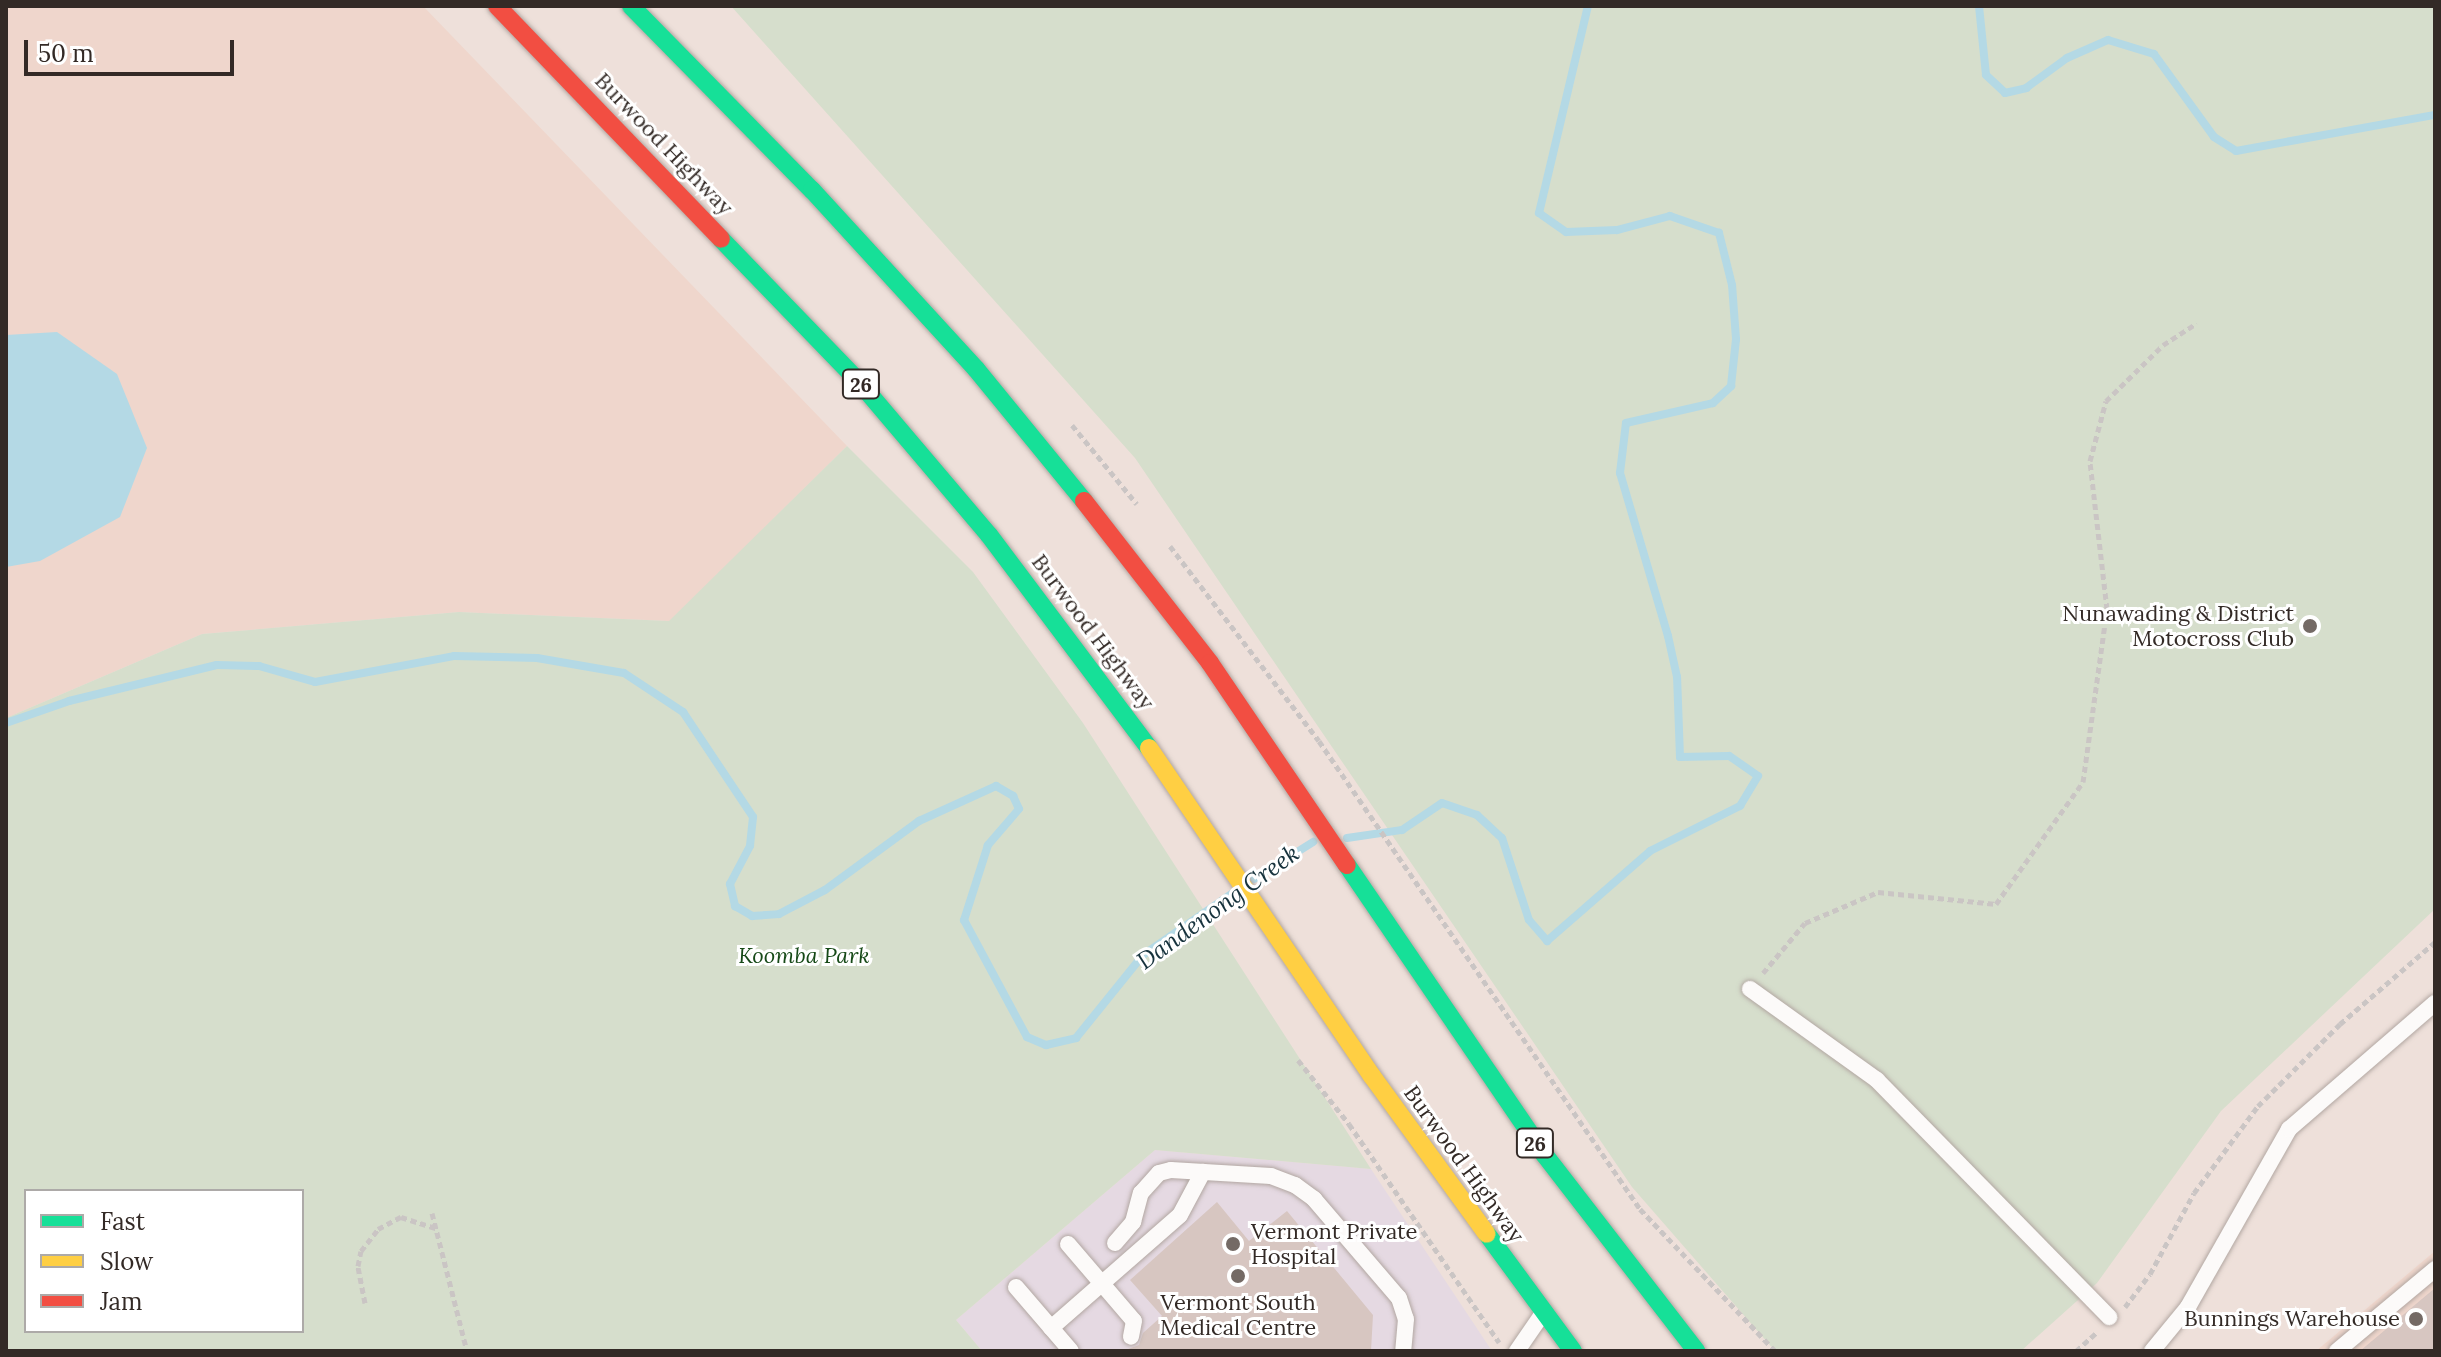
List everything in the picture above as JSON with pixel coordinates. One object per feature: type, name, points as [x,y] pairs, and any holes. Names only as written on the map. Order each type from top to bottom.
[{"type":"highway","name":"Burwood Highway","points":[[497,6],[860,383],[1064,630],[1184,796],[1290,958],[1573,1351]]},
{"type":"highway","name":"26","points":[[631,6],[812,190],[976,369],[1131,558],[1210,663],[1385,927],[1544,1154],[1696,1351]]},
{"type":"lane","points":[[1750,989],[1877,1080],[2109,1317]]},
{"type":"lane","points":[[2152,1351],[2188,1307],[2289,1129],[2435,1003]]},
{"type":"lane","points":[[1051,1328],[1180,1215],[1203,1172]]},
{"type":"lane","points":[[1115,1243],[1133,1222],[1141,1193],[1159,1173],[1271,1176],[1314,1199],[1399,1298],[1406,1319],[1403,1351]]},
{"type":"lane","points":[[1068,1244],[1134,1321],[1131,1337]]},
{"type":"lane","points":[[2337,1351],[2435,1269]]},
{"type":"lane","points":[[1016,1287],[1071,1351]]},
{"type":"lane","points":[[1517,1351],[1543,1313]]},
{"type":"path","points":[[1750,989],[1805,923],[1878,892],[1996,904],[2083,782],[2107,609],[2090,461],[2106,401],[2163,345],[2197,323]]},
{"type":"path","points":[[1162,537],[1319,741],[1640,1209],[1775,1351]]},
{"type":"path","points":[[2150,1274],[2194,1193],[2258,1106],[2340,1024],[2435,942]]},
{"type":"path","points":[[1298,1060],[1341,1113],[1505,1351]]},
{"type":"path","points":[[432,1213],[467,1351]]},
{"type":"path","points":[[365,1303],[358,1266],[361,1251],[378,1229],[401,1217],[437,1229]]},
{"type":"shaded area","points":[[6,6],[423,6],[847,446],[670,621],[459,612],[202,634],[6,718]]},
{"type":"shaded area","name":"Vermont Private Hospital","points":[[1155,1150],[1371,1169],[1492,1351],[982,1351],[956,1320]]},
{"type":"shaded area","points":[[2435,1251],[2435,1351],[2316,1351]]},
{"type":"green space","points":[[731,6],[2435,6],[2435,909],[2221,1111],[2097,1283],[2021,1351],[1775,1351],[1632,1187],[1135,458]]},
{"type":"green space","name":"Koomba Park","points":[[847,446],[973,572],[1083,723],[1371,1169],[1155,1150],[956,1320],[982,1351],[6,1351],[6,718],[202,634],[459,612],[669,621]]},
{"type":"water","points":[[57,332],[117,374],[147,448],[120,517],[40,561],[6,567],[6,335]]},
{"type":"building","name":"Vermont South Medical Centre","points":[[1217,1202],[1249,1241],[1287,1211],[1373,1315],[1371,1351],[1123,1351],[1139,1345],[1143,1333],[1162,1316],[1130,1280]]},
{"type":"building","name":"Bunnings Warehouse","points":[[2435,1288],[2435,1351],[2360,1351]]},
{"type":"waterway","name":"Dandenong Creek","points":[[1347,838],[1402,830],[1442,803],[1477,815],[1502,838],[1529,920],[1547,941],[1650,851],[1740,806],[1758,776],[1729,756],[1680,757],[1677,677],[1620,473],[1626,423],[1713,403],[1731,386],[1736,339],[1732,285],[1719,233],[1670,216],[1617,230],[1566,232],[1539,213],[1588,6]]},
{"type":"waterway","name":"Dandenong Creek","points":[[1979,6],[1986,75],[2005,93],[2026,88],[2067,58],[2108,40],[2154,54],[2214,137],[2236,151],[2435,115]]},
{"type":"waterway","name":"Dandenong Creek","points":[[6,723],[69,701],[217,665],[259,666],[315,682],[454,656],[537,658],[624,673],[683,712],[753,817],[750,846],[730,884],[735,906],[752,916],[779,914],[825,890],[919,821],[996,786],[1013,796],[1019,809],[988,845],[964,920],[1027,1037],[1046,1045],[1076,1038],[1143,955],[1233,893]]},
{"type":"waterway","name":"Dandenong Creek","points":[[1254,879],[1313,842]]},
{"type":"traffic: fast","points":[[631,6],[812,190],[976,369],[1084,501]]},
{"type":"traffic: fast","points":[[721,239],[860,383],[989,535],[1149,748]]},
{"type":"traffic: fast","points":[[1347,865],[1544,1154],[1696,1351]]},
{"type":"traffic: fast","points":[[1487,1234],[1573,1351]]},
{"type":"traffic: slow","points":[[1149,748],[1372,1076],[1487,1234]]},
{"type":"traffic: jam","points":[[497,6],[721,239]]},
{"type":"traffic: jam","points":[[1084,501],[1210,663],[1347,865]]},
{"type":"place","name":"Nunawading & District Motocross Club","points":[[2310,626]]},
{"type":"place","name":"Vermont Private Hospital","points":[[1233,1244]]},
{"type":"place","name":"Vermont South Medical Centre","points":[[1238,1276]]},
{"type":"place","name":"Bunnings Warehouse","points":[[2416,1319]]}]
